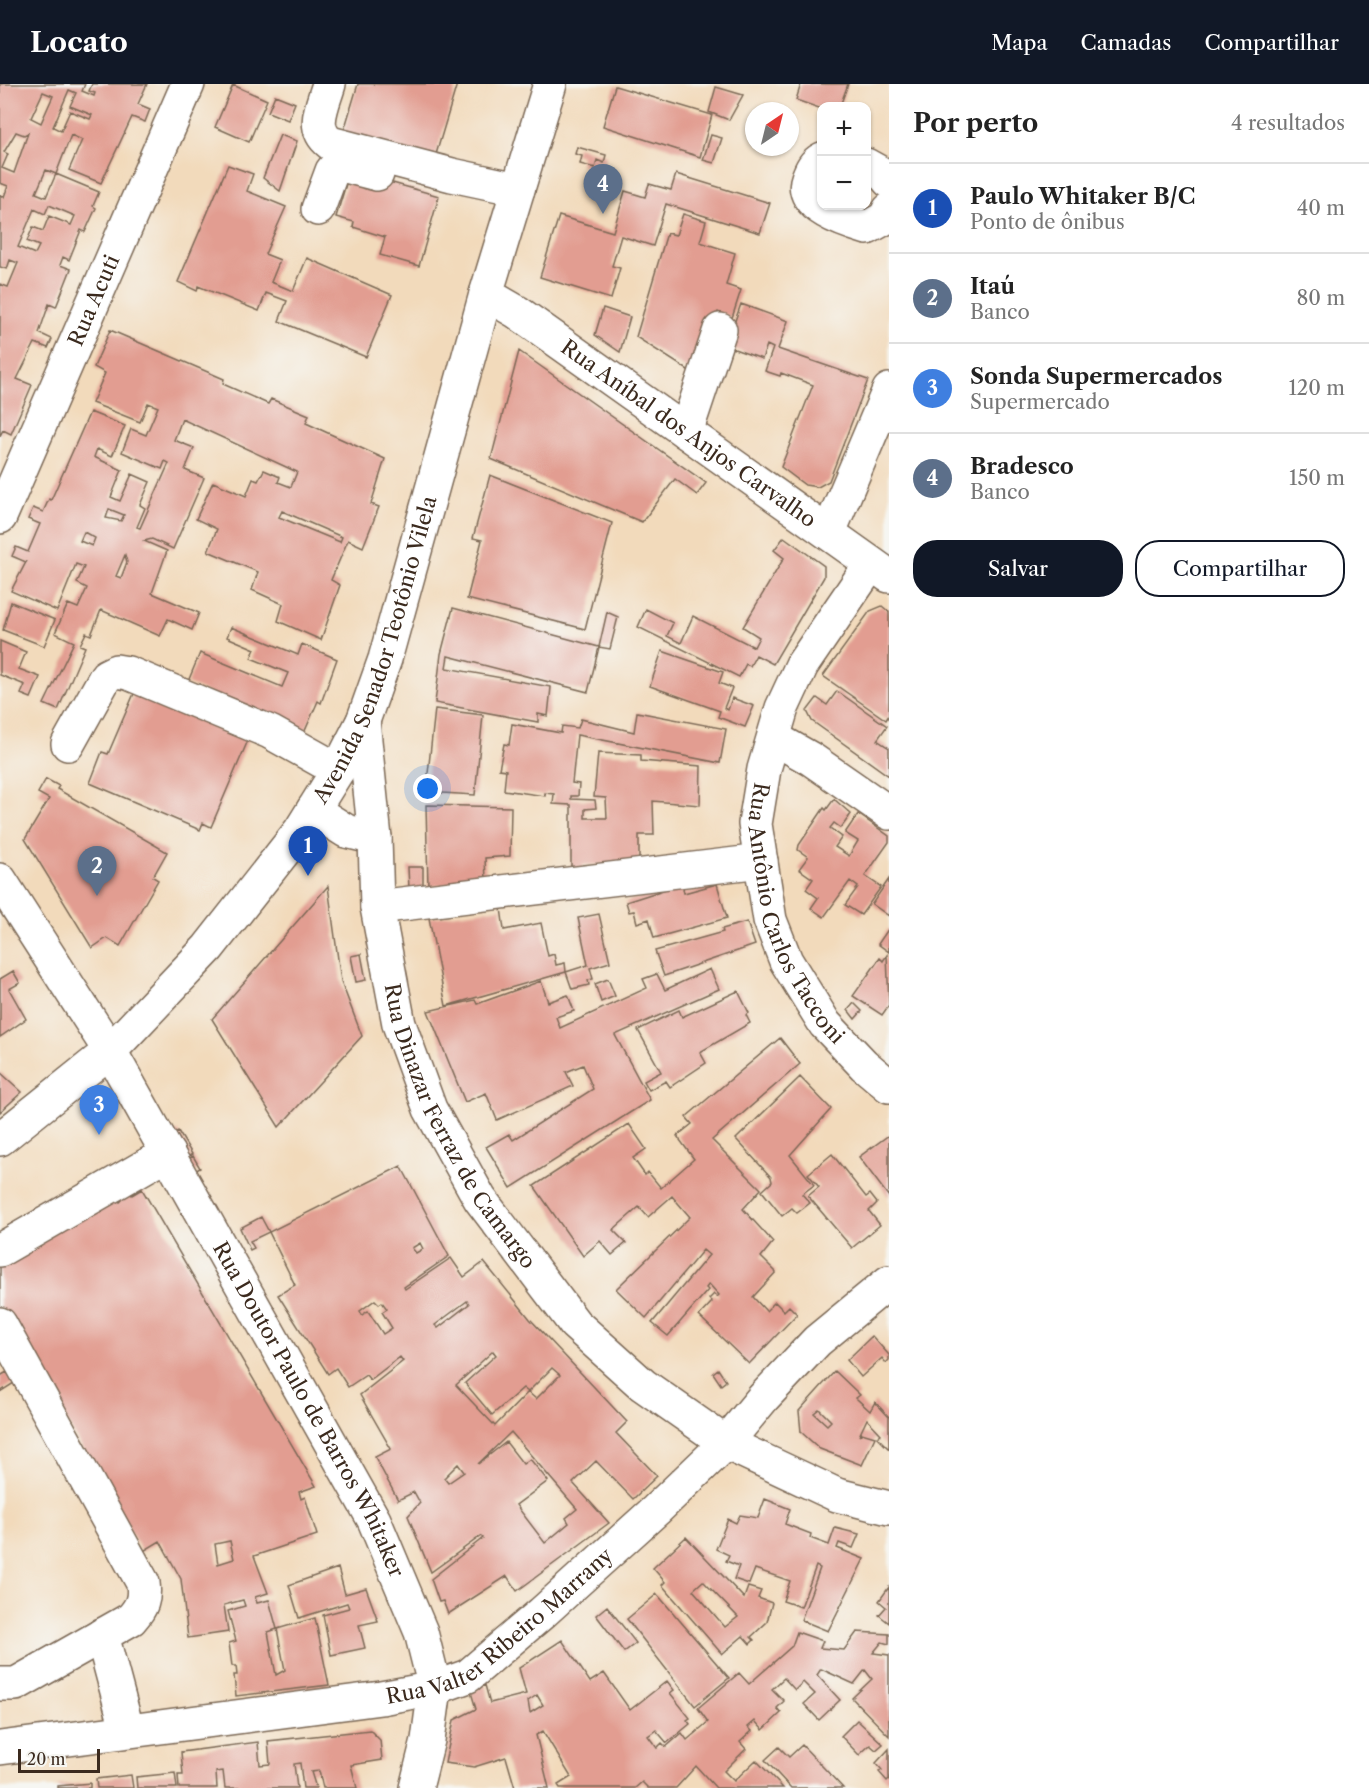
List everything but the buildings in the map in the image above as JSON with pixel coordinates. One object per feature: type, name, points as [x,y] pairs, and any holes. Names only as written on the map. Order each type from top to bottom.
[{"type":"street","name":"Rua Acuti","points":[[0,517],[188,84]]},
{"type":"street","points":[[329,84],[318,128],[321,136],[330,142],[441,172],[514,201]]},
{"type":"street","name":"Avenida Senador Teotônio Vilela","points":[[0,1139],[110,1051],[208,948],[281,856],[338,770],[363,722],[385,659],[486,294],[550,84]]},
{"type":"street","points":[[318,209],[332,171],[338,164],[436,189],[514,201]]},
{"type":"street","points":[[817,164],[811,170],[806,183],[808,197],[817,205]]},
{"type":"street","points":[[871,168],[889,181]]},
{"type":"street","points":[[824,210],[847,222],[867,228],[885,218],[889,210]]},
{"type":"street","name":"Rua Aníbal dos Anjos Carvalho","points":[[486,294],[517,312],[880,570]]},
{"type":"street","points":[[686,432],[720,330]]},
{"type":"street","points":[[829,532],[889,390]]},
{"type":"street","name":"Rua Antônio Carlos Tacconi","points":[[880,570],[802,665],[782,708],[764,769],[755,824],[770,920],[786,961],[825,1024],[864,1065],[889,1086]]},
{"type":"street","points":[[68,744],[106,676],[116,671],[128,673],[270,732],[338,770]]},
{"type":"street","name":"Rua Dinazar Ferraz de Camargo","points":[[363,722],[375,838],[377,907],[399,1024],[430,1109],[480,1199],[575,1324],[643,1384],[726,1443],[837,1495],[889,1508]]},
{"type":"street","points":[[774,738],[811,759],[889,813]]},
{"type":"street","points":[[313,810],[346,831],[375,838]]},
{"type":"street","points":[[377,907],[761,861]]},
{"type":"street","name":"Rua Doutor Paulo de Barros Whitaker","points":[[0,880],[110,1051],[374,1520],[421,1632],[435,1688],[428,1740],[416,1788]]},
{"type":"street","points":[[0,1250],[168,1153]]},
{"type":"street","name":"Rua Valter Ribeiro Marrany","points":[[0,1748],[381,1698],[435,1688],[468,1676],[603,1558],[726,1443],[763,1398],[817,1341],[889,1282]]},
{"type":"street","points":[[0,1324],[143,1583],[145,1596],[140,1609],[131,1619],[16,1684],[0,1684]]},
{"type":"street","points":[[102,1635],[127,1730]]},
{"type":"place","name":"Bradesco","points":[[603,214]]},
{"type":"place","name":"Paulo Whitaker B/C","points":[[308,876]]},
{"type":"place","name":"Itaú","points":[[97,896]]},
{"type":"place","name":"Sonda Supermercados","points":[[99,1135]]}]
